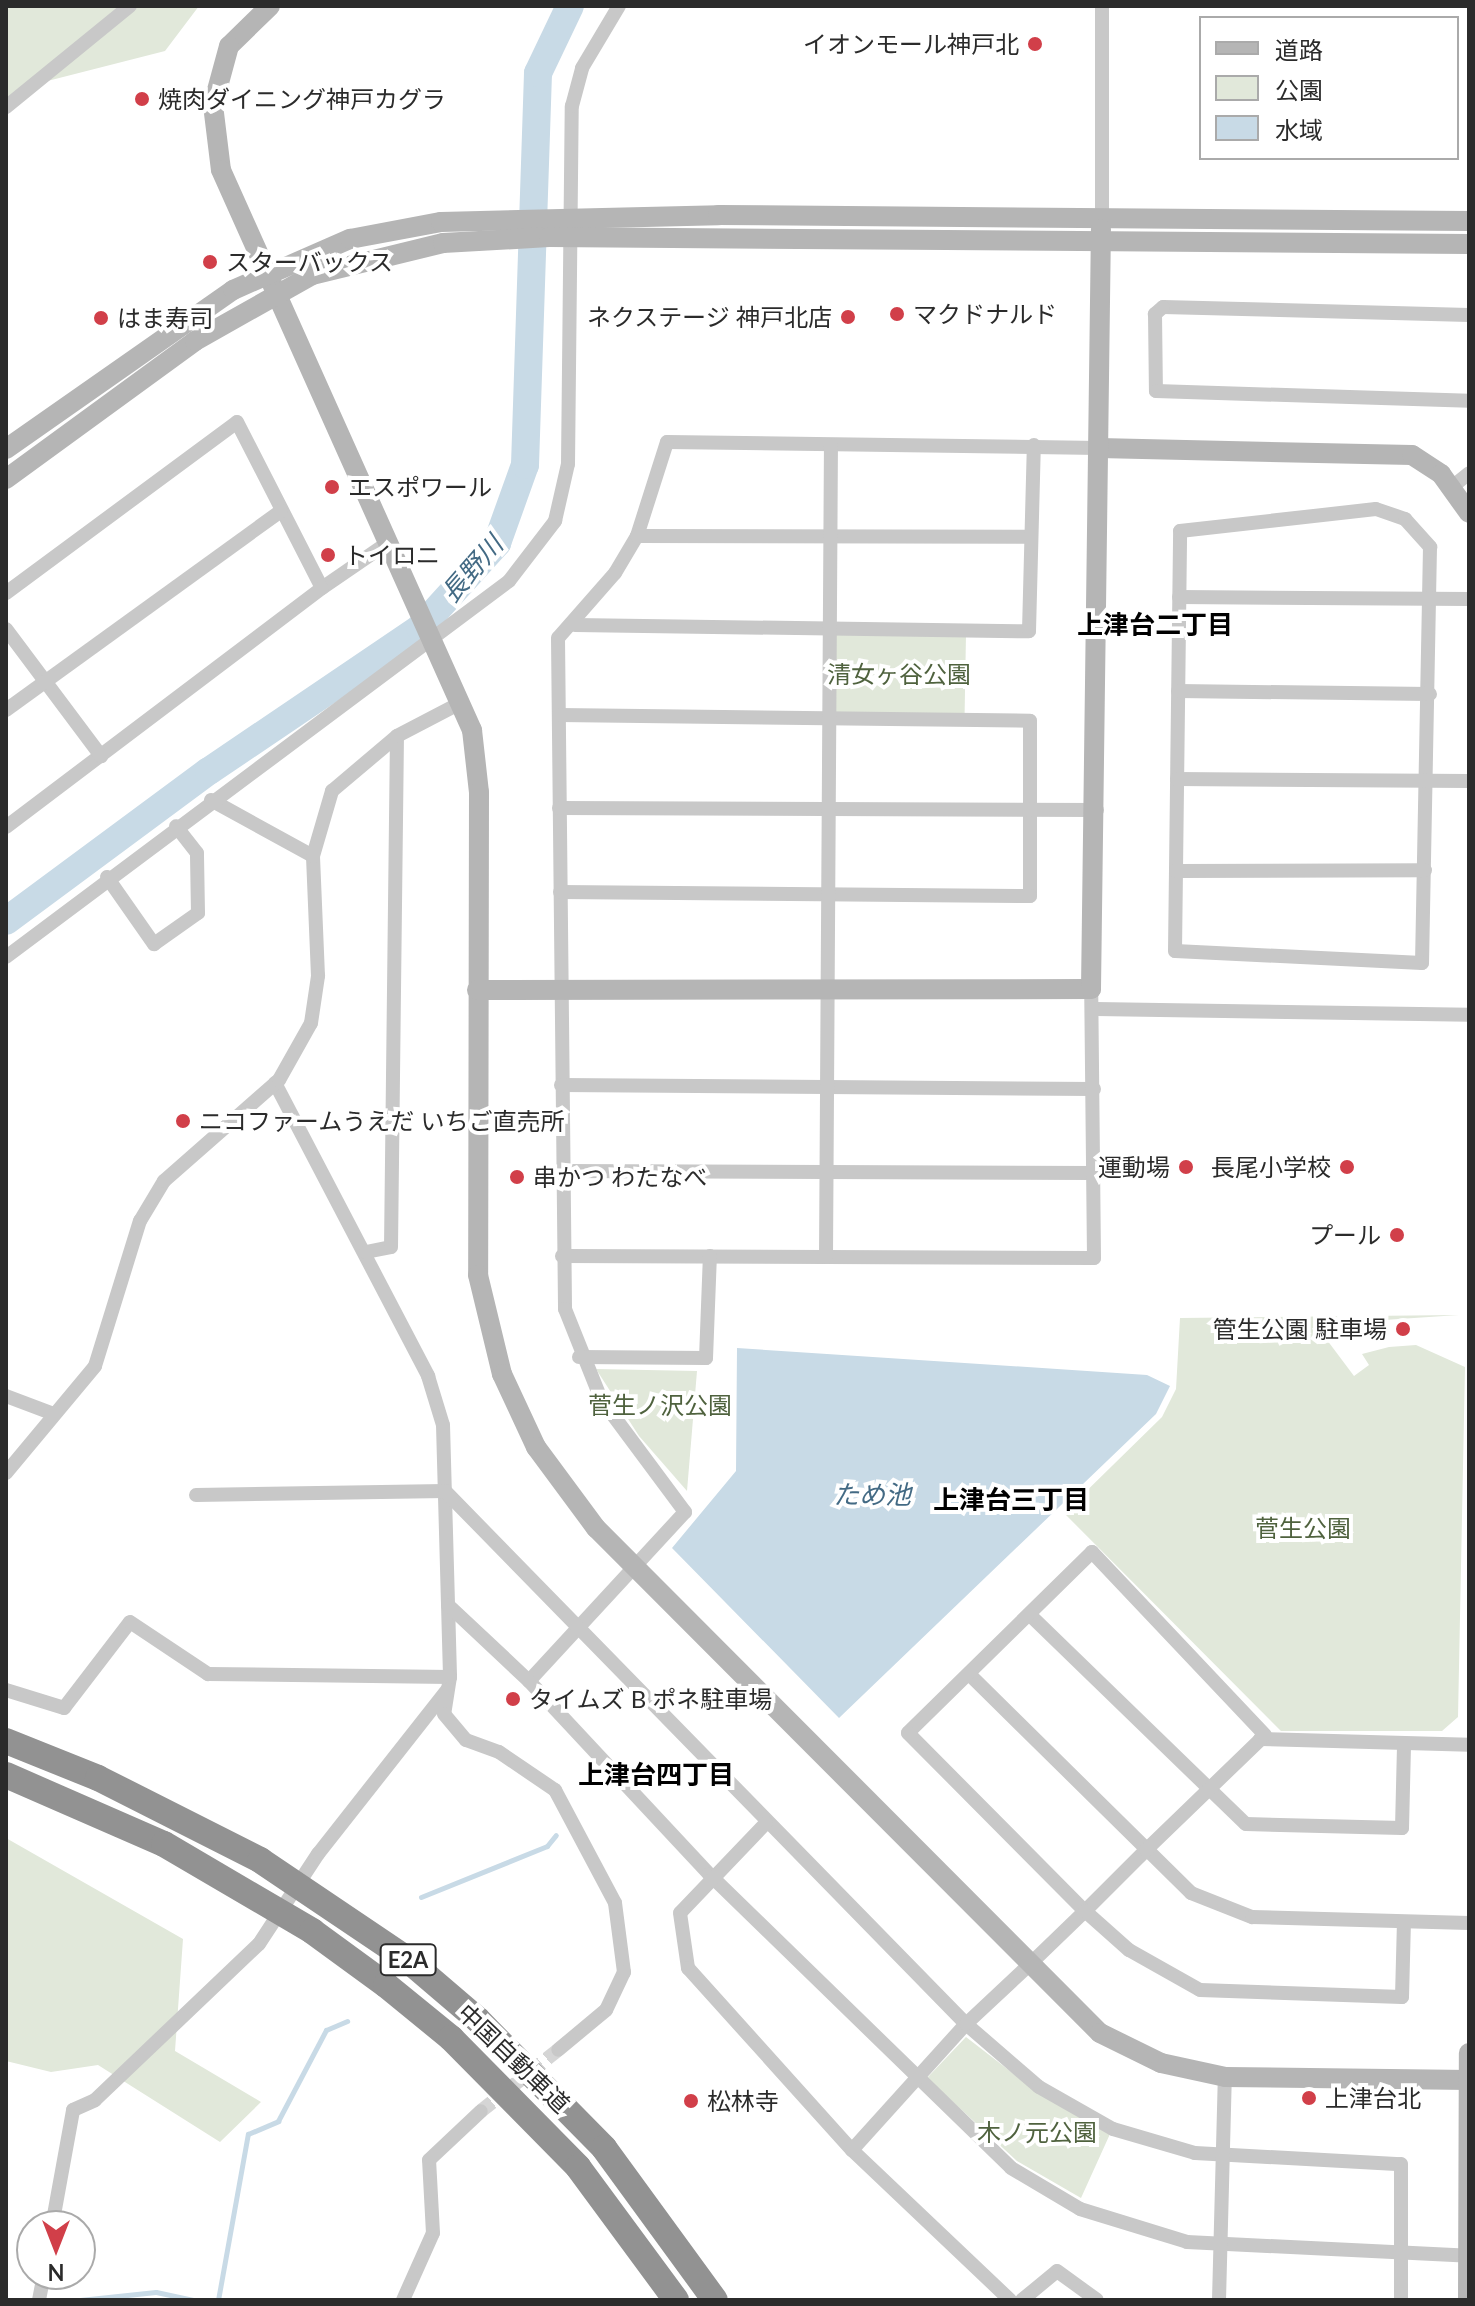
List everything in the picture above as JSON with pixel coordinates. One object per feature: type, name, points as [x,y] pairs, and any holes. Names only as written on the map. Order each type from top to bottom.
[{"type":"highway","name":"中国自動車道","points":[[6,1741],[98,1778],[260,1860],[408,1960],[477,2019],[604,2148],[715,2300]]},
{"type":"highway","name":"中国自動車道","points":[[6,1775],[176,1851],[312,1931],[386,1985],[451,2038],[578,2167],[676,2300]]},
{"type":"street","points":[[6,107],[130,6]]},
{"type":"street","points":[[270,6],[229,46],[213,105],[221,170],[460,696],[478,768],[476,1245],[486,1322],[536,1447],[581,1511],[1075,2014],[1127,2049],[1225,2077],[1469,2080]]},
{"type":"street","points":[[6,957],[107,877],[509,581],[555,521],[568,464],[572,106],[582,68],[619,6]]},
{"type":"street","points":[[562,1256],[1094,1258],[1102,6]]},
{"type":"street","points":[[6,449],[134,353],[266,274],[350,239],[718,215],[1102,221],[1469,221]]},
{"type":"street","points":[[6,479],[195,341],[276,296],[356,262],[442,233],[719,239],[1469,244]]},
{"type":"street","points":[[1469,315],[1163,307],[1155,314],[1156,391],[1469,401]]},
{"type":"street","points":[[6,593],[237,422],[322,588]]},
{"type":"street","points":[[529,1681],[685,1512],[579,1357],[565,1309],[562,1256],[558,638],[575,625],[637,536],[667,442],[1359,449],[1412,455],[1452,487],[1469,513]]},
{"type":"street","points":[[826,1257],[831,445]]},
{"type":"street","points":[[575,625],[1029,631],[1034,445]]},
{"type":"street","points":[[1452,487],[1469,473]]},
{"type":"street","points":[[1376,509],[1405,519],[1430,547],[1432,601],[1422,963],[1175,951],[1180,531],[1376,509]]},
{"type":"street","points":[[6,710],[281,511]]},
{"type":"street","points":[[637,536],[1031,537]]},
{"type":"street","points":[[6,827],[322,588],[389,542]]},
{"type":"street","points":[[1179,597],[1469,599]]},
{"type":"street","points":[[6,629],[101,756]]},
{"type":"street","points":[[1178,691],[1430,694]]},
{"type":"street","points":[[6,1473],[95,1366],[140,1221],[164,1181],[275,1083],[311,1023],[318,976],[313,856],[332,791],[397,736],[460,696]]},
{"type":"street","points":[[559,715],[1030,721],[1030,896],[560,892]]},
{"type":"street","points":[[366,1252],[391,1247],[397,736]]},
{"type":"street","points":[[1177,779],[1469,781]]},
{"type":"street","points":[[211,800],[313,856]]},
{"type":"street","points":[[559,808],[1097,810]]},
{"type":"street","points":[[107,877],[154,944],[198,913],[197,853],[176,826]]},
{"type":"street","points":[[1176,871],[1425,870]]},
{"type":"street","points":[[477,990],[827,992],[1094,999],[1469,1015]]},
{"type":"street","points":[[275,1083],[366,1252],[428,1376],[443,1425],[450,1682],[444,1714],[466,1740],[499,1752],[555,1790],[615,1903],[624,1972],[606,2010],[558,2050]]},
{"type":"street","points":[[561,1085],[1094,1089]]},
{"type":"street","points":[[561,1171],[1095,1173]]},
{"type":"street","points":[[579,1357],[706,1358],[710,1256]]},
{"type":"street","points":[[6,1396],[54,1414]]},
{"type":"street","points":[[196,1495],[445,1491],[766,1823],[966,2024],[1039,2087],[1100,2122],[1218,2157],[1401,2164],[1401,2300]]},
{"type":"street","points":[[852,2150],[966,2024],[1085,1911],[1265,1735],[1187,1648],[1092,1552],[1031,1616],[908,1733],[1085,1911],[1152,1966],[1222,1995],[1402,1997],[1404,1922]]},
{"type":"street","points":[[448,1605],[529,1681],[709,1874],[916,2080],[1011,2168],[1080,2209],[1162,2237],[1218,2245],[1468,2256]]},
{"type":"street","points":[[1031,1616],[1207,1791],[1246,1824],[1402,1828],[1404,1746]]},
{"type":"street","points":[[6,1690],[64,1708],[130,1622],[208,1674],[450,1682]]},
{"type":"street","points":[[969,1674],[1191,1893],[1252,1917],[1469,1923]]},
{"type":"street","points":[[55,2210],[73,2110],[95,2100],[259,1944],[318,1854],[450,1682]]},
{"type":"street","points":[[1260,1739],[1404,1746],[1469,1745]]},
{"type":"street","points":[[766,1823],[709,1874],[680,1913],[688,1968],[852,2150],[1010,2300]]},
{"type":"street","points":[[1468,2300],[1469,2053]]},
{"type":"street","points":[[1219,2300],[1218,2157],[1225,2077]]},
{"type":"street","points":[[403,2300],[433,2233],[429,2160],[481,2111]]},
{"type":"street","points":[[1022,2300],[1057,2271],[1097,2300]]},
{"type":"green space","points":[[6,6],[199,6],[165,51],[20,88],[6,108]]},
{"type":"green space","name":"清女ヶ谷公園","points":[[834,633],[966,635],[965,714],[833,712]]},
{"type":"green space","name":"菅生公園","points":[[1459,1315],[1354,1322],[1327,1340],[1354,1376],[1369,1365],[1362,1354],[1389,1347],[1416,1345],[1465,1367],[1458,1717],[1442,1731],[1281,1731],[1064,1513],[1162,1417],[1176,1389],[1180,1318]]},
{"type":"green space","name":"菅生ノ沢公園","points":[[596,1369],[697,1371],[687,1491],[639,1436]]},
{"type":"green space","points":[[6,1838],[183,1939],[175,2051],[261,2102],[220,2142],[98,2065],[51,2072],[6,2061]]},
{"type":"green space","name":"木ノ元公園","points":[[966,2037],[1037,2092],[1110,2134],[1081,2198],[1017,2161],[927,2078]]},
{"type":"water","name":"ため池","points":[[737,1348],[1147,1375],[1170,1386],[1156,1414],[839,1718],[672,1548],[736,1471]]},
{"type":"waterway","name":"長野川","points":[[6,921],[209,771],[420,628],[497,543],[525,465],[538,73],[570,6]]},
{"type":"waterway","points":[[421,1897],[547,1846],[556,1835]]},
{"type":"waterway","points":[[218,2300],[248,2134],[278,2121],[326,2030],[347,2021]]},
{"type":"waterway","points":[[80,2300],[156,2292],[194,2300]]},
{"type":"tunnel","points":[[481,2111],[558,2050]]},
{"type":"place","name":"イオンモール神戸北","points":[[1035,44]]},
{"type":"place","name":"焼肉ダイニング神戸カグラ","points":[[142,99]]},
{"type":"place","name":"スターバックス","points":[[210,262]]},
{"type":"place","name":"マクドナルド","points":[[897,314]]},
{"type":"place","name":"ネクステージ 神戸北店","points":[[848,317]]},
{"type":"place","name":"はま寿司","points":[[101,318]]},
{"type":"place","name":"エスポワール","points":[[332,487]]},
{"type":"place","name":"トイロニ","points":[[328,555]]},
{"type":"place","name":"ニコファームうえだ いちご直売所","points":[[183,1121]]},
{"type":"place","name":"運動場","points":[[1186,1167]]},
{"type":"place","name":"長尾小学校","points":[[1347,1167]]},
{"type":"place","name":"串かつ わたなべ","points":[[517,1177]]},
{"type":"place","name":"プール","points":[[1397,1235]]},
{"type":"place","name":"管生公園 駐車場","points":[[1403,1329]]},
{"type":"place","name":"タイムズ B ポネ駐車場","points":[[513,1699]]},
{"type":"place","name":"上津台北","points":[[1309,2098]]},
{"type":"place","name":"松林寺","points":[[691,2101]]},
{"type":"district","name":"上津台二丁目","points":[[1155,625]]},
{"type":"district","name":"上津台三丁目","points":[[1011,1500]]},
{"type":"district","name":"上津台四丁目","points":[[656,1775]]}]
